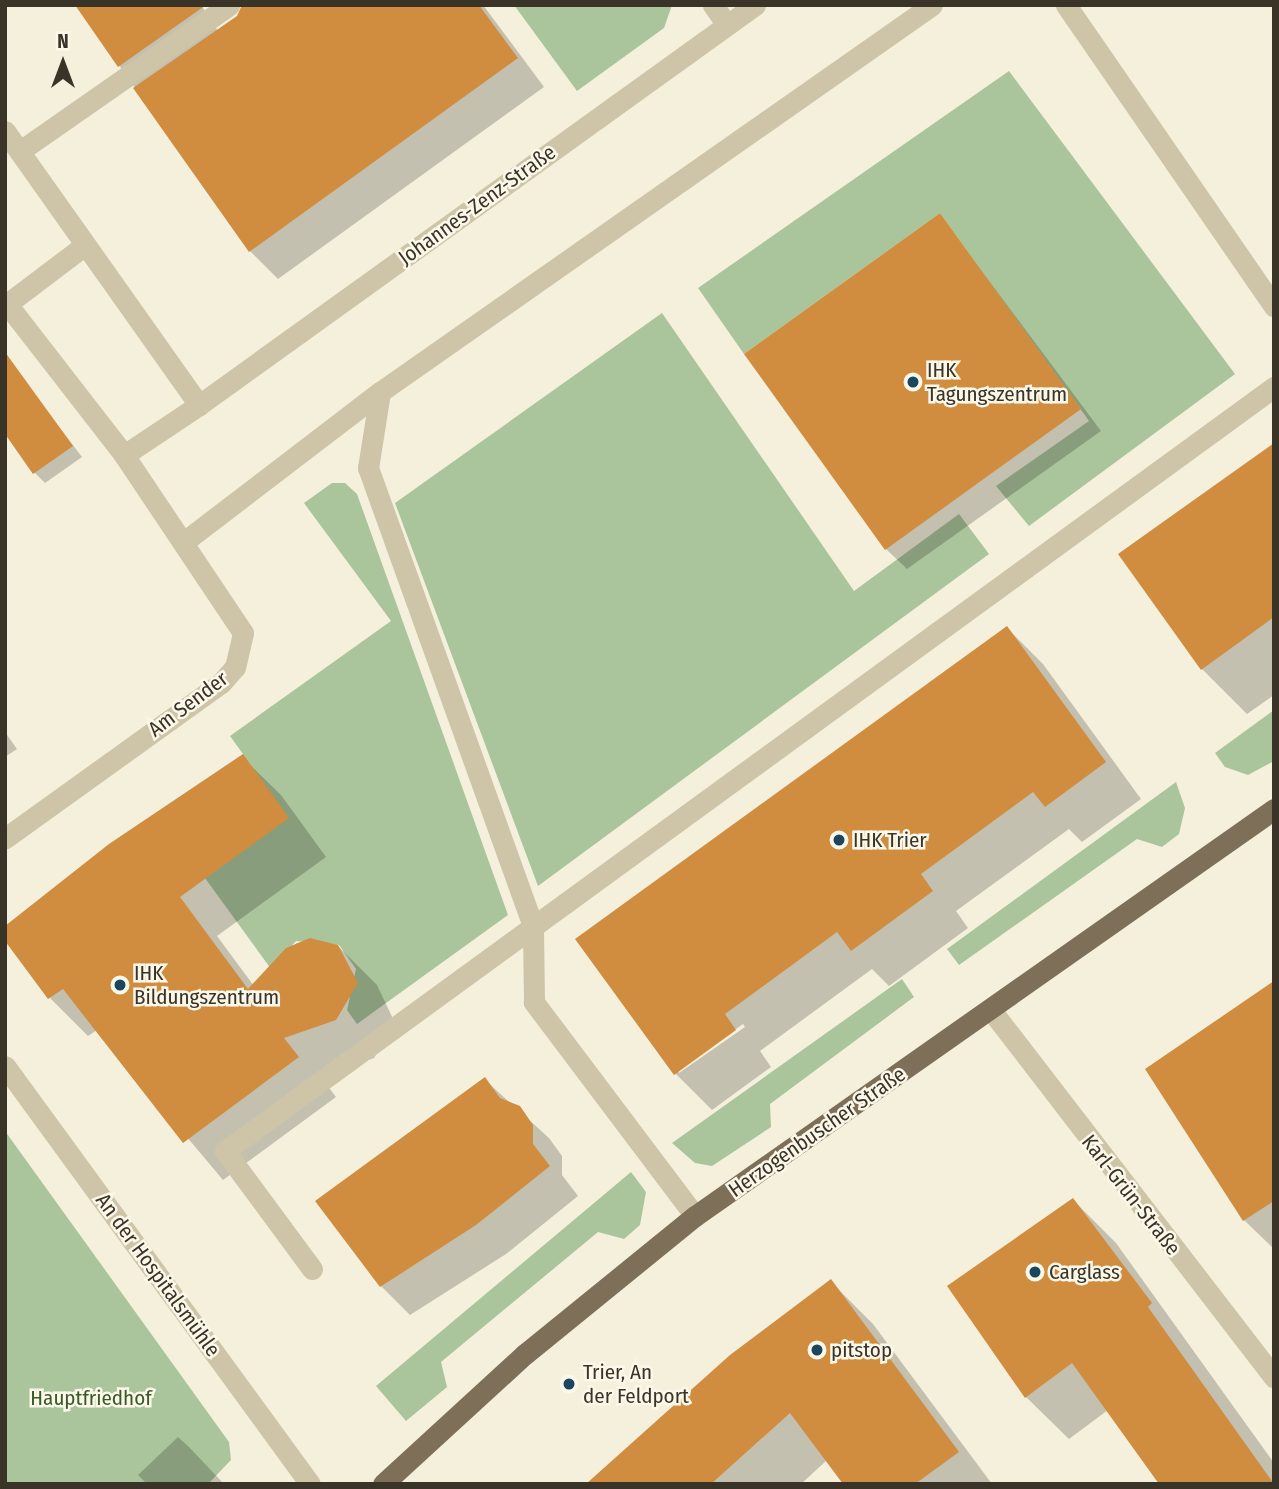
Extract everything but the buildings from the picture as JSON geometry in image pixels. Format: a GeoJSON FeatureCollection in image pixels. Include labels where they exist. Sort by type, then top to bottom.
{"type":"FeatureCollection","features":[{"type":"Feature","properties":{"kind":"main road","name":"Herzogenbuscher Straße"},"geometry":{"type":"LineString","coordinates":[[383,1484],[525,1354],[695,1216],[1274,809]]}},
{"type":"Feature","properties":{"kind":"street"},"geometry":{"type":"LineString","coordinates":[[20,151],[229,5]]}},
{"type":"Feature","properties":{"kind":"street"},"geometry":{"type":"LineString","coordinates":[[713,5],[727,25]]}},
{"type":"Feature","properties":{"kind":"street","name":"Johannes-Zenz-Straße"},"geometry":{"type":"LineString","coordinates":[[199,405],[755,5]]}},
{"type":"Feature","properties":{"kind":"street"},"geometry":{"type":"LineString","coordinates":[[185,541],[380,392],[932,5]]}},
{"type":"Feature","properties":{"kind":"street"},"geometry":{"type":"LineString","coordinates":[[1066,5],[1274,306]]}},
{"type":"Feature","properties":{"kind":"street"},"geometry":{"type":"LineString","coordinates":[[5,131],[199,405],[124,456]]}},
{"type":"Feature","properties":{"kind":"street","name":"Am Sender"},"geometry":{"type":"LineString","coordinates":[[5,838],[235,667],[243,633],[185,541],[124,456],[6,304],[85,245]]}},
{"type":"Feature","properties":{"kind":"street"},"geometry":{"type":"LineString","coordinates":[[312,1269],[225,1151],[1274,387]]}},
{"type":"Feature","properties":{"kind":"street"},"geometry":{"type":"LineString","coordinates":[[380,392],[368,468],[533,926],[534,1003],[695,1216]]}},
{"type":"Feature","properties":{"kind":"street","name":"Karl-Grün-Straße"},"geometry":{"type":"LineString","coordinates":[[991,1010],[1274,1378]]}},
{"type":"Feature","properties":{"kind":"street","name":"An der Hospitalsmühle"},"geometry":{"type":"LineString","coordinates":[[5,1066],[310,1484]]}},
{"type":"Feature","properties":{"kind":"green space"},"geometry":{"type":"Polygon","coordinates":[[[514,5],[672,5],[664,28],[577,91],[514,5]]]}},
{"type":"Feature","properties":{"kind":"green space"},"geometry":{"type":"Polygon","coordinates":[[[1009,71],[1235,374],[1029,526],[996,486],[1089,421],[940,213],[744,354],[698,288],[1009,71]]]}},
{"type":"Feature","properties":{"kind":"green space"},"geometry":{"type":"Polygon","coordinates":[[[662,313],[854,591],[959,514],[989,554],[538,886],[395,503],[662,313]]]}},
{"type":"Feature","properties":{"kind":"green space"},"geometry":{"type":"Polygon","coordinates":[[[332,483],[345,483],[357,494],[508,915],[357,1024],[347,1010],[356,969],[339,945],[296,941],[271,969],[205,878],[243,754],[230,736],[391,621],[304,503],[332,483]]]}},
{"type":"Feature","properties":{"kind":"green space"},"geometry":{"type":"Polygon","coordinates":[[[1274,710],[1274,761],[1248,775],[1225,767],[1215,753],[1274,710]]]}},
{"type":"Feature","properties":{"kind":"green space"},"geometry":{"type":"Polygon","coordinates":[[[1176,782],[1185,808],[1179,834],[1162,847],[1137,839],[959,965],[947,949],[1176,782]]]}},
{"type":"Feature","properties":{"kind":"green space"},"geometry":{"type":"Polygon","coordinates":[[[902,979],[914,997],[770,1104],[771,1127],[712,1166],[695,1163],[672,1143],[902,979]]]}},
{"type":"Feature","properties":{"kind":"green space","name":"Hauptfriedhof"},"geometry":{"type":"Polygon","coordinates":[[[5,1131],[229,1442],[231,1460],[208,1484],[5,1484],[5,1131]]]}},
{"type":"Feature","properties":{"kind":"green space"},"geometry":{"type":"Polygon","coordinates":[[[631,1172],[646,1192],[640,1225],[624,1239],[598,1232],[441,1362],[447,1387],[406,1421],[376,1386],[631,1172]]]}},
{"type":"Feature","properties":{"kind":"place","name":"IHK Tagungszentrum"},"geometry":{"type":"Point","coordinates":[913,382]}},
{"type":"Feature","properties":{"kind":"place","name":"IHK Trier"},"geometry":{"type":"Point","coordinates":[839,840]}},
{"type":"Feature","properties":{"kind":"place","name":"IHK Bildungszentrum"},"geometry":{"type":"Point","coordinates":[120,985]}},
{"type":"Feature","properties":{"kind":"place","name":"Carglass"},"geometry":{"type":"Point","coordinates":[1035,1272]}},
{"type":"Feature","properties":{"kind":"place","name":"pitstop"},"geometry":{"type":"Point","coordinates":[817,1350]}},
{"type":"Feature","properties":{"kind":"place","name":"Trier, An der Feldport"},"geometry":{"type":"Point","coordinates":[569,1384]}}]}
